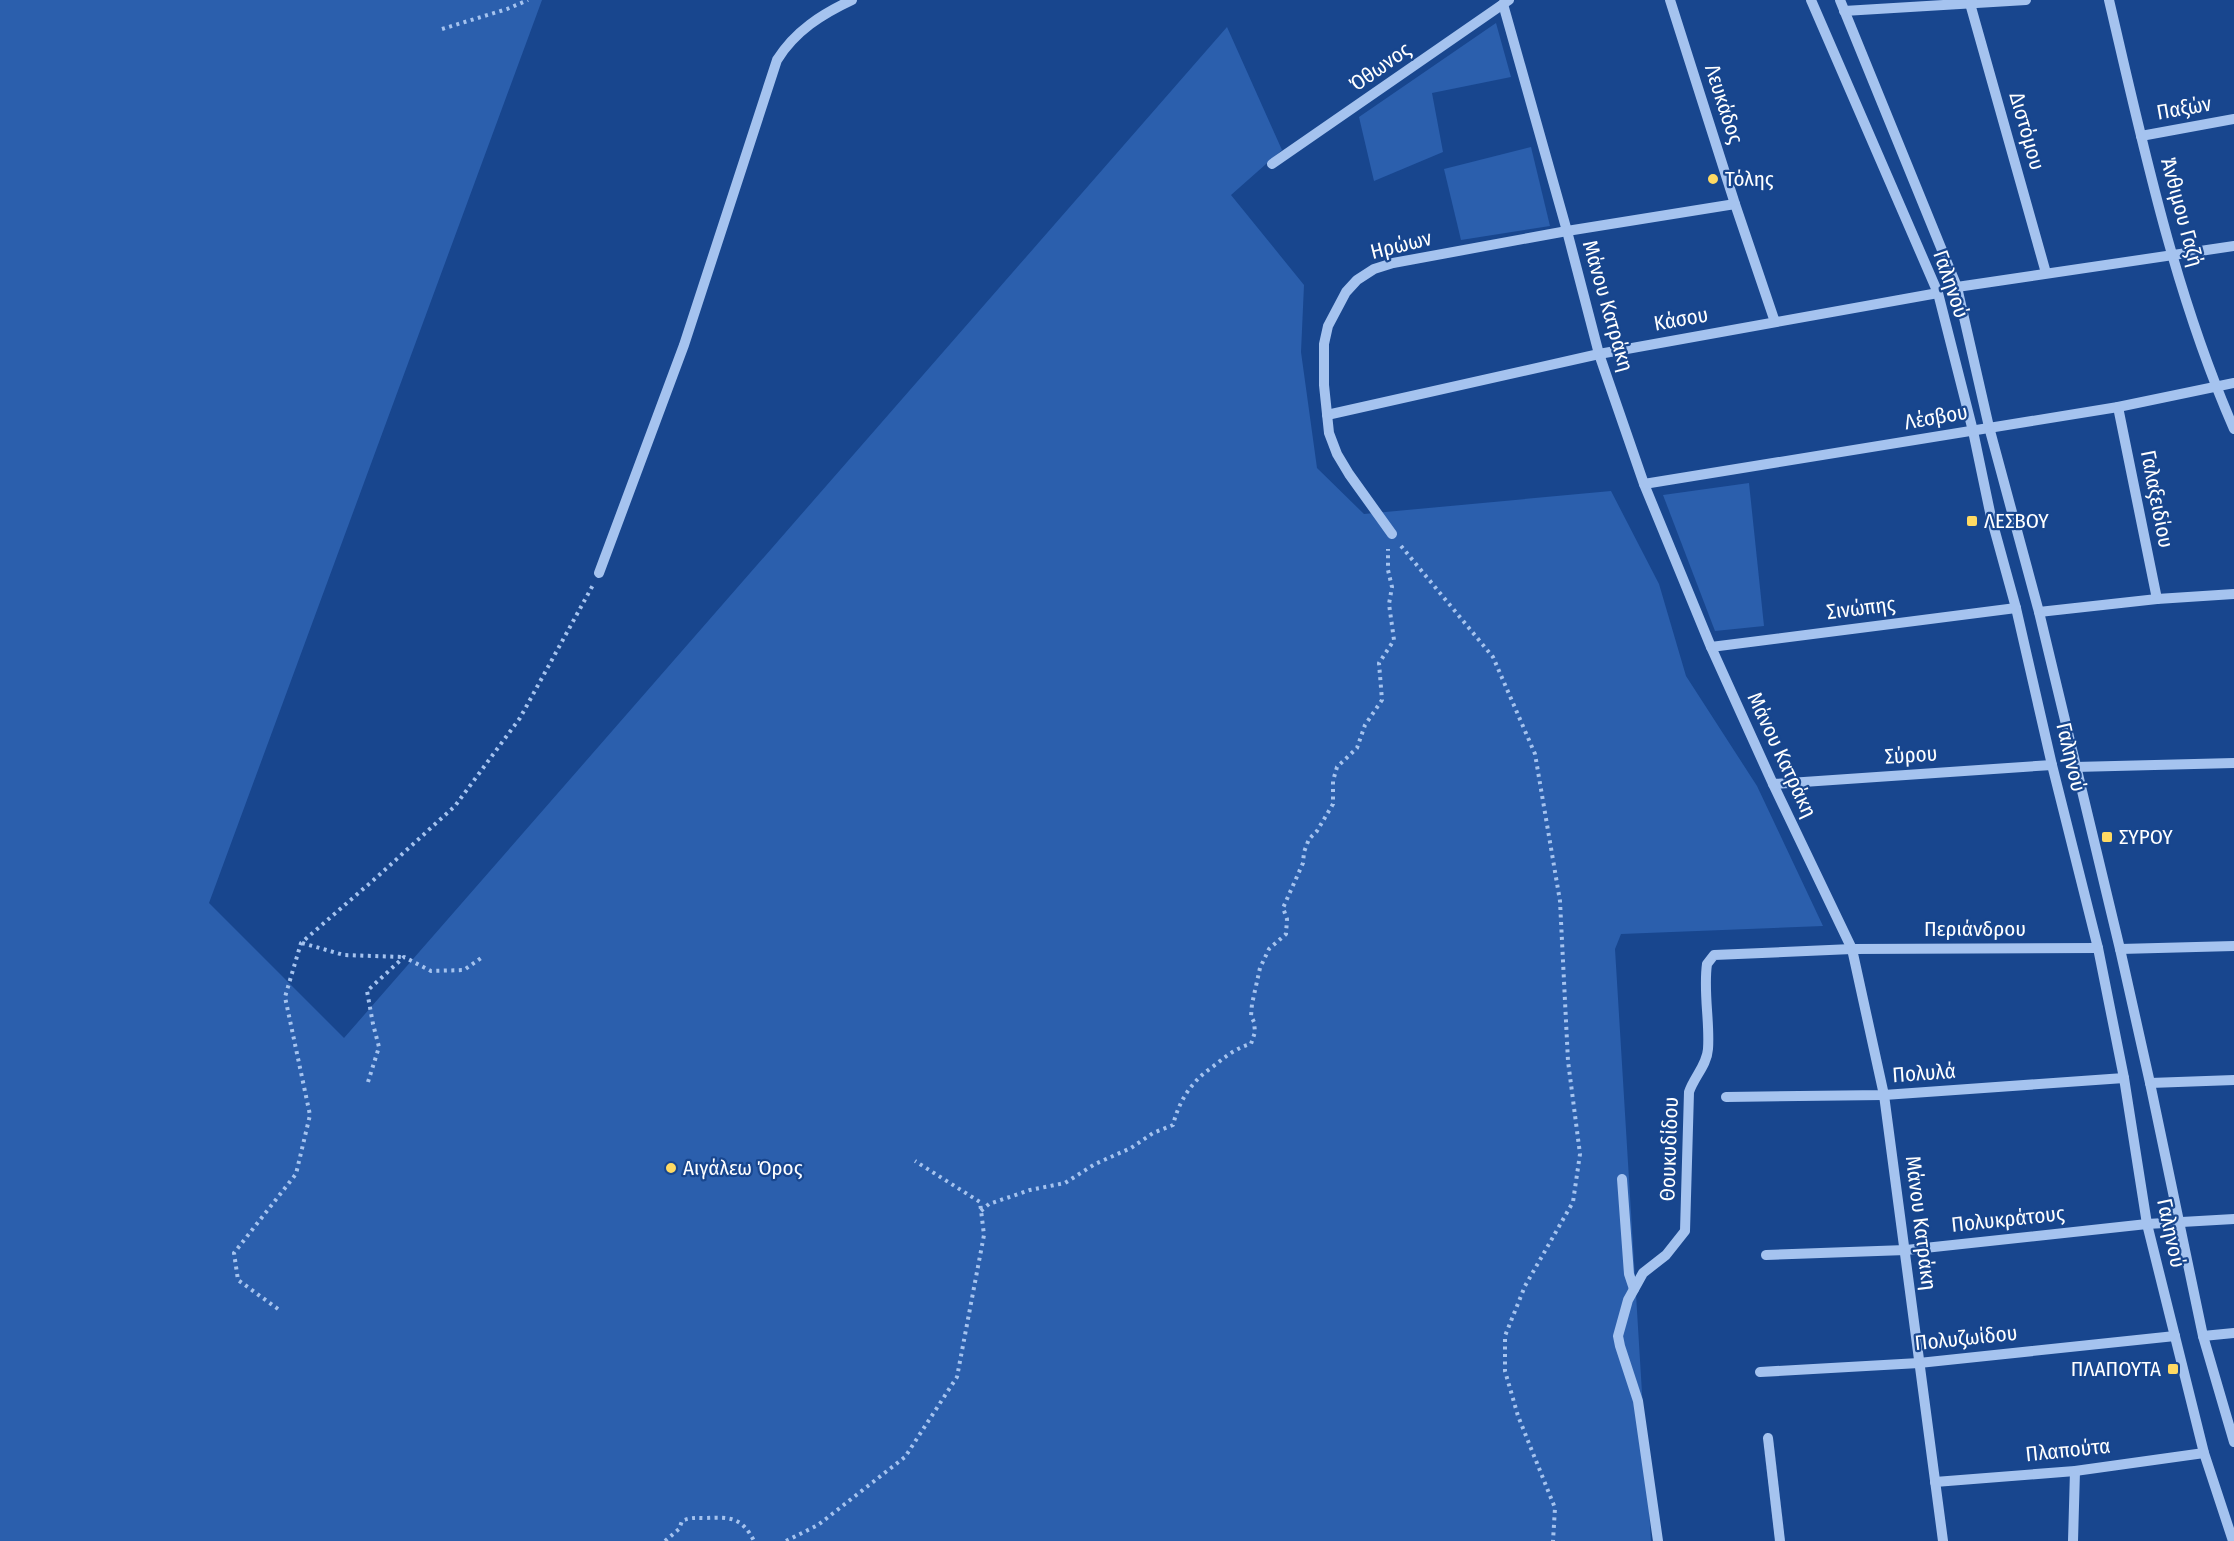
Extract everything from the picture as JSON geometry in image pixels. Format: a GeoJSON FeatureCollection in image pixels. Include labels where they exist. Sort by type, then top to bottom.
{"type":"FeatureCollection","features":[{"type":"Feature","properties":{"kind":"street"},"geometry":{"type":"LineString","coordinates":[[599,573],[684,345],[777,60],[789,42],[803,28],[852,0]]}},
{"type":"Feature","properties":{"kind":"street","name":"Λευκάδος"},"geometry":{"type":"LineString","coordinates":[[1670,0],[1775,322]]}},
{"type":"Feature","properties":{"kind":"street","name":"Γαληνού"},"geometry":{"type":"LineString","coordinates":[[1811,0],[1938,293],[2098,948],[2124,1078],[2147,1224],[2204,1453],[2233,1541]]}},
{"type":"Feature","properties":{"kind":"street"},"geometry":{"type":"LineString","coordinates":[[1842,5],[2026,0]]}},
{"type":"Feature","properties":{"kind":"street","name":"Άνθιμου Γαζή"},"geometry":{"type":"LineString","coordinates":[[2109,0],[2172,255],[2215,386],[2234,429]]}},
{"type":"Feature","properties":{"kind":"street","name":"Όθωνος"},"geometry":{"type":"LineString","coordinates":[[1272,164],[1506,2]]}},
{"type":"Feature","properties":{"kind":"street","name":"Μάνου Κατράκη"},"geometry":{"type":"LineString","coordinates":[[1506,2],[1599,354],[1644,484],[1712,648],[1773,784],[1852,949],[1884,1095],[1943,1541]]}},
{"type":"Feature","properties":{"kind":"street","name":"Διστόμου"},"geometry":{"type":"LineString","coordinates":[[1970,2],[2046,273]]}},
{"type":"Feature","properties":{"kind":"street","name":"Γαληνού"},"geometry":{"type":"LineString","coordinates":[[1842,5],[1957,287],[1989,427],[2039,612],[2120,949],[2203,1336],[2234,1442]]}},
{"type":"Feature","properties":{"kind":"street","name":"Παξών"},"geometry":{"type":"LineString","coordinates":[[2141,136],[2234,119]]}},
{"type":"Feature","properties":{"kind":"street","name":"Ηρώων"},"geometry":{"type":"LineString","coordinates":[[1393,536],[1349,474],[1337,454],[1329,433],[1324,385],[1324,344],[1328,326],[1346,292],[1357,280],[1374,269],[1393,263],[1567,231],[1735,204]]}},
{"type":"Feature","properties":{"kind":"street"},"geometry":{"type":"LineString","coordinates":[[1957,287],[2234,246]]}},
{"type":"Feature","properties":{"kind":"street","name":"Κάσου"},"geometry":{"type":"LineString","coordinates":[[1327,415],[1599,354],[1938,293]]}},
{"type":"Feature","properties":{"kind":"street","name":"Λέσβου"},"geometry":{"type":"LineString","coordinates":[[1644,484],[2118,407],[2234,383]]}},
{"type":"Feature","properties":{"kind":"street","name":"Γαλαξειδίου"},"geometry":{"type":"LineString","coordinates":[[2118,407],[2157,599]]}},
{"type":"Feature","properties":{"kind":"street"},"geometry":{"type":"LineString","coordinates":[[2039,612],[2157,599],[2234,594]]}},
{"type":"Feature","properties":{"kind":"street","name":"Σινώπης"},"geometry":{"type":"LineString","coordinates":[[1712,648],[2016,608]]}},
{"type":"Feature","properties":{"kind":"street"},"geometry":{"type":"LineString","coordinates":[[2075,766],[2234,762]]}},
{"type":"Feature","properties":{"kind":"street","name":"Σύρου"},"geometry":{"type":"LineString","coordinates":[[1773,784],[2052,765]]}},
{"type":"Feature","properties":{"kind":"street"},"geometry":{"type":"LineString","coordinates":[[2120,949],[2234,946]]}},
{"type":"Feature","properties":{"kind":"street","name":"Περιάνδρου"},"geometry":{"type":"LineString","coordinates":[[1852,949],[2098,948]]}},
{"type":"Feature","properties":{"kind":"street","name":"Θουκυδίδου"},"geometry":{"type":"LineString","coordinates":[[1658,1541],[1638,1401],[1618,1336],[1628,1300],[1643,1273],[1666,1255],[1685,1231],[1689,1092],[1708,1052],[1707,964],[1714,955],[1852,949]]}},
{"type":"Feature","properties":{"kind":"street","name":"Πολυλά"},"geometry":{"type":"LineString","coordinates":[[1726,1097],[1884,1095],[2124,1078]]}},
{"type":"Feature","properties":{"kind":"street"},"geometry":{"type":"LineString","coordinates":[[2150,1083],[2234,1080]]}},
{"type":"Feature","properties":{"kind":"street"},"geometry":{"type":"LineString","coordinates":[[1622,1179],[1629,1274],[1634,1289]]}},
{"type":"Feature","properties":{"kind":"street"},"geometry":{"type":"LineString","coordinates":[[2179,1223],[2234,1219]]}},
{"type":"Feature","properties":{"kind":"street","name":"Πολυκράτους"},"geometry":{"type":"LineString","coordinates":[[1766,1255],[1906,1250],[2147,1224],[2179,1223]]}},
{"type":"Feature","properties":{"kind":"street"},"geometry":{"type":"LineString","coordinates":[[2203,1336],[2234,1333]]}},
{"type":"Feature","properties":{"kind":"street","name":"Πολυζωίδου"},"geometry":{"type":"LineString","coordinates":[[1760,1372],[1919,1363],[2175,1336]]}},
{"type":"Feature","properties":{"kind":"street"},"geometry":{"type":"LineString","coordinates":[[1768,1438],[1780,1541]]}},
{"type":"Feature","properties":{"kind":"street","name":"Πλαπούτα"},"geometry":{"type":"LineString","coordinates":[[1935,1482],[2075,1471],[2204,1453]]}},
{"type":"Feature","properties":{"kind":"street"},"geometry":{"type":"LineString","coordinates":[[2073,1541],[2075,1471]]}},
{"type":"Feature","properties":{"kind":"path"},"geometry":{"type":"LineString","coordinates":[[442,29],[528,0]]}},
{"type":"Feature","properties":{"kind":"path"},"geometry":{"type":"LineString","coordinates":[[981,1211],[989,1204],[1030,1190],[1065,1183],[1095,1164],[1173,1125],[1188,1089],[1202,1073],[1221,1058],[1242,1046],[1251,1044],[1255,1032],[1251,1016],[1252,1004],[1260,968],[1269,949],[1286,934],[1287,920],[1283,908],[1303,863],[1304,852],[1309,839],[1317,831],[1333,804],[1333,781],[1338,767],[1357,748],[1365,725],[1382,700],[1378,663],[1394,640],[1389,604],[1392,587],[1388,570],[1388,548],[1393,536]]}},
{"type":"Feature","properties":{"kind":"path"},"geometry":{"type":"LineString","coordinates":[[1393,536],[1406,555],[1493,657],[1535,754],[1560,901],[1568,1061],[1580,1154],[1573,1202],[1525,1286],[1504,1336],[1505,1371],[1518,1416],[1555,1508],[1553,1541]]}},
{"type":"Feature","properties":{"kind":"path"},"geometry":{"type":"LineString","coordinates":[[278,1309],[238,1280],[234,1253],[296,1174],[310,1115],[285,997],[301,943],[455,806],[520,718],[599,573]]}},
{"type":"Feature","properties":{"kind":"path"},"geometry":{"type":"LineString","coordinates":[[301,943],[344,955],[404,957],[431,971],[465,970],[481,958]]}},
{"type":"Feature","properties":{"kind":"path"},"geometry":{"type":"LineString","coordinates":[[368,1082],[380,1047],[367,992],[404,957]]}},
{"type":"Feature","properties":{"kind":"path"},"geometry":{"type":"LineString","coordinates":[[786,1541],[818,1525],[904,1457],[957,1377],[984,1235],[980,1202],[915,1161]]}},
{"type":"Feature","properties":{"kind":"path"},"geometry":{"type":"LineString","coordinates":[[665,1541],[679,1529],[682,1521],[689,1518],[725,1516],[746,1527],[754,1541]]}},
{"type":"Feature","properties":{"kind":"shaded area"},"geometry":{"type":"Polygon","coordinates":[[[0,0],[542,0],[209,903],[344,1038],[1227,27],[1282,150],[1231,195],[1304,285],[1301,352],[1317,468],[1364,514],[1611,491],[1659,584],[1686,676],[1757,786],[1823,926],[1621,934],[1615,949],[1651,1541],[0,1541],[0,0]]]}},
{"type":"Feature","properties":{"kind":"shaded area"},"geometry":{"type":"Polygon","coordinates":[[[1496,23],[1511,77],[1432,93],[1443,152],[1374,181],[1359,117],[1496,23]]]}},
{"type":"Feature","properties":{"kind":"shaded area"},"geometry":{"type":"Polygon","coordinates":[[[1531,147],[1550,226],[1461,240],[1444,169],[1531,147]]]}},
{"type":"Feature","properties":{"kind":"shaded area"},"geometry":{"type":"Polygon","coordinates":[[[1749,483],[1764,626],[1715,631],[1663,495],[1749,483]]]}},
{"type":"Feature","properties":{"kind":"place","name":"Τόλης"},"geometry":{"type":"Point","coordinates":[1713,179]}},
{"type":"Feature","properties":{"kind":"place","name":"ΛΕΣΒΟΥ"},"geometry":{"type":"Point","coordinates":[1972,521]}},
{"type":"Feature","properties":{"kind":"place","name":"ΣΥΡΟΥ"},"geometry":{"type":"Point","coordinates":[2107,837]}},
{"type":"Feature","properties":{"kind":"place","name":"Αιγάλεω Όρος"},"geometry":{"type":"Point","coordinates":[671,1168]}},
{"type":"Feature","properties":{"kind":"place","name":"ΠΛΑΠΟΥΤΑ"},"geometry":{"type":"Point","coordinates":[2173,1369]}}]}
